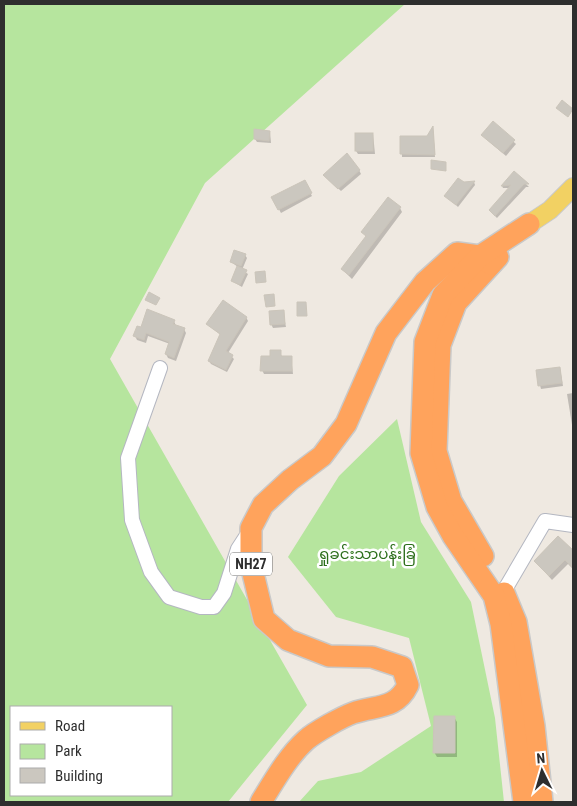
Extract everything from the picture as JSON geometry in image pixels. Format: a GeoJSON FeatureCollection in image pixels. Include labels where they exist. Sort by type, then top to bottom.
{"type":"FeatureCollection","features":[{"type":"Feature","properties":{"kind":"highway"},"geometry":{"type":"LineString","coordinates":[[529,224],[443,295],[424,342],[421,453],[437,507],[453,536],[494,596],[509,623],[534,726],[542,802]]}},
{"type":"Feature","properties":{"kind":"highway","name":"NH27"},"geometry":{"type":"LineString","coordinates":[[262,802],[279,774],[307,739],[352,713],[388,705],[402,697],[408,685],[402,667],[372,657],[329,656],[288,640],[264,619],[251,565],[251,528],[263,505],[290,480],[322,456],[346,424],[386,333],[424,282],[457,253],[464,252],[485,260]]}},
{"type":"Feature","properties":{"kind":"highway"},"geometry":{"type":"LineString","coordinates":[[485,260],[456,303],[440,345],[436,450],[451,501],[504,591],[509,623],[524,802]]}},
{"type":"Feature","properties":{"kind":"main road"},"geometry":{"type":"LineString","coordinates":[[529,224],[550,210],[573,187]]}},
{"type":"Feature","properties":{"kind":"street"},"geometry":{"type":"LineString","coordinates":[[160,368],[128,458],[132,520],[152,572],[169,597],[201,607],[214,607],[224,593],[238,549],[251,528]]}},
{"type":"Feature","properties":{"kind":"street"},"geometry":{"type":"LineString","coordinates":[[504,591],[545,521],[573,526]]}},
{"type":"Feature","properties":{"kind":"green space"},"geometry":{"type":"Polygon","coordinates":[[[4,4],[405,4],[205,183],[110,359],[307,705],[228,802],[4,802],[4,4]]]}},
{"type":"Feature","properties":{"kind":"green space","name":"ရှုခင်းသာပန်းခြံ"},"geometry":{"type":"Polygon","coordinates":[[[397,419],[421,522],[471,602],[495,718],[504,802],[299,802],[318,781],[361,772],[431,726],[409,638],[336,617],[288,557],[339,476],[397,419]]]}},
{"type":"Feature","properties":{"kind":"building"},"geometry":{"type":"Polygon","coordinates":[[[562,100],[573,109],[568,117],[556,108],[562,100]]]}},
{"type":"Feature","properties":{"kind":"building"},"geometry":{"type":"Polygon","coordinates":[[[493,121],[515,140],[503,153],[481,135],[493,121]]]}},
{"type":"Feature","properties":{"kind":"building"},"geometry":{"type":"Polygon","coordinates":[[[433,126],[435,155],[400,154],[400,136],[427,136],[433,126]]]}},
{"type":"Feature","properties":{"kind":"building"},"geometry":{"type":"Polygon","coordinates":[[[254,129],[270,131],[269,141],[254,139],[254,129]]]}},
{"type":"Feature","properties":{"kind":"building"},"geometry":{"type":"Polygon","coordinates":[[[355,133],[373,133],[373,151],[355,151],[355,133]]]}},
{"type":"Feature","properties":{"kind":"building"},"geometry":{"type":"Polygon","coordinates":[[[347,153],[360,170],[338,189],[323,175],[347,153]]]}},
{"type":"Feature","properties":{"kind":"building"},"geometry":{"type":"Polygon","coordinates":[[[431,160],[446,162],[446,171],[431,169],[431,160]]]}},
{"type":"Feature","properties":{"kind":"building"},"geometry":{"type":"Polygon","coordinates":[[[514,171],[529,184],[524,184],[495,216],[489,210],[511,185],[501,186],[514,171]]]}},
{"type":"Feature","properties":{"kind":"building"},"geometry":{"type":"Polygon","coordinates":[[[458,178],[464,182],[475,181],[456,205],[444,196],[458,178]]]}},
{"type":"Feature","properties":{"kind":"building"},"geometry":{"type":"Polygon","coordinates":[[[305,180],[312,193],[278,210],[271,197],[305,180]]]}},
{"type":"Feature","properties":{"kind":"building"},"geometry":{"type":"Polygon","coordinates":[[[388,197],[401,207],[349,275],[341,269],[366,236],[361,232],[388,197]]]}},
{"type":"Feature","properties":{"kind":"building"},"geometry":{"type":"Polygon","coordinates":[[[234,250],[246,254],[241,266],[230,262],[234,250]]]}},
{"type":"Feature","properties":{"kind":"building"},"geometry":{"type":"Polygon","coordinates":[[[237,266],[247,270],[240,285],[231,281],[237,266]]]}},
{"type":"Feature","properties":{"kind":"building"},"geometry":{"type":"Polygon","coordinates":[[[265,271],[266,282],[256,283],[255,272],[265,271]]]}},
{"type":"Feature","properties":{"kind":"building"},"geometry":{"type":"Polygon","coordinates":[[[149,292],[160,298],[156,305],[145,300],[149,292]]]}},
{"type":"Feature","properties":{"kind":"building"},"geometry":{"type":"Polygon","coordinates":[[[274,294],[275,306],[266,307],[264,295],[274,294]]]}},
{"type":"Feature","properties":{"kind":"building"},"geometry":{"type":"Polygon","coordinates":[[[223,300],[247,317],[226,351],[233,355],[226,370],[208,361],[220,334],[206,324],[223,300]]]}},
{"type":"Feature","properties":{"kind":"building"},"geometry":{"type":"Polygon","coordinates":[[[297,302],[306,302],[307,316],[297,316],[297,302]]]}},
{"type":"Feature","properties":{"kind":"building"},"geometry":{"type":"Polygon","coordinates":[[[147,309],[175,320],[173,324],[185,328],[174,358],[165,354],[169,342],[146,333],[144,340],[133,336],[137,326],[141,327],[147,309]]]}},
{"type":"Feature","properties":{"kind":"building"},"geometry":{"type":"Polygon","coordinates":[[[284,310],[285,324],[270,325],[269,311],[284,310]]]}},
{"type":"Feature","properties":{"kind":"building"},"geometry":{"type":"Polygon","coordinates":[[[270,350],[281,350],[281,356],[292,356],[292,371],[260,371],[261,356],[270,356],[270,350]]]}},
{"type":"Feature","properties":{"kind":"building"},"geometry":{"type":"Polygon","coordinates":[[[560,367],[562,383],[538,386],[536,370],[560,367]]]}},
{"type":"Feature","properties":{"kind":"building"},"geometry":{"type":"Polygon","coordinates":[[[558,536],[573,550],[573,568],[565,560],[549,576],[534,561],[558,536]]]}},
{"type":"Feature","properties":{"kind":"building"},"geometry":{"type":"Polygon","coordinates":[[[434,716],[455,716],[455,753],[433,753],[434,716]]]}}]}
